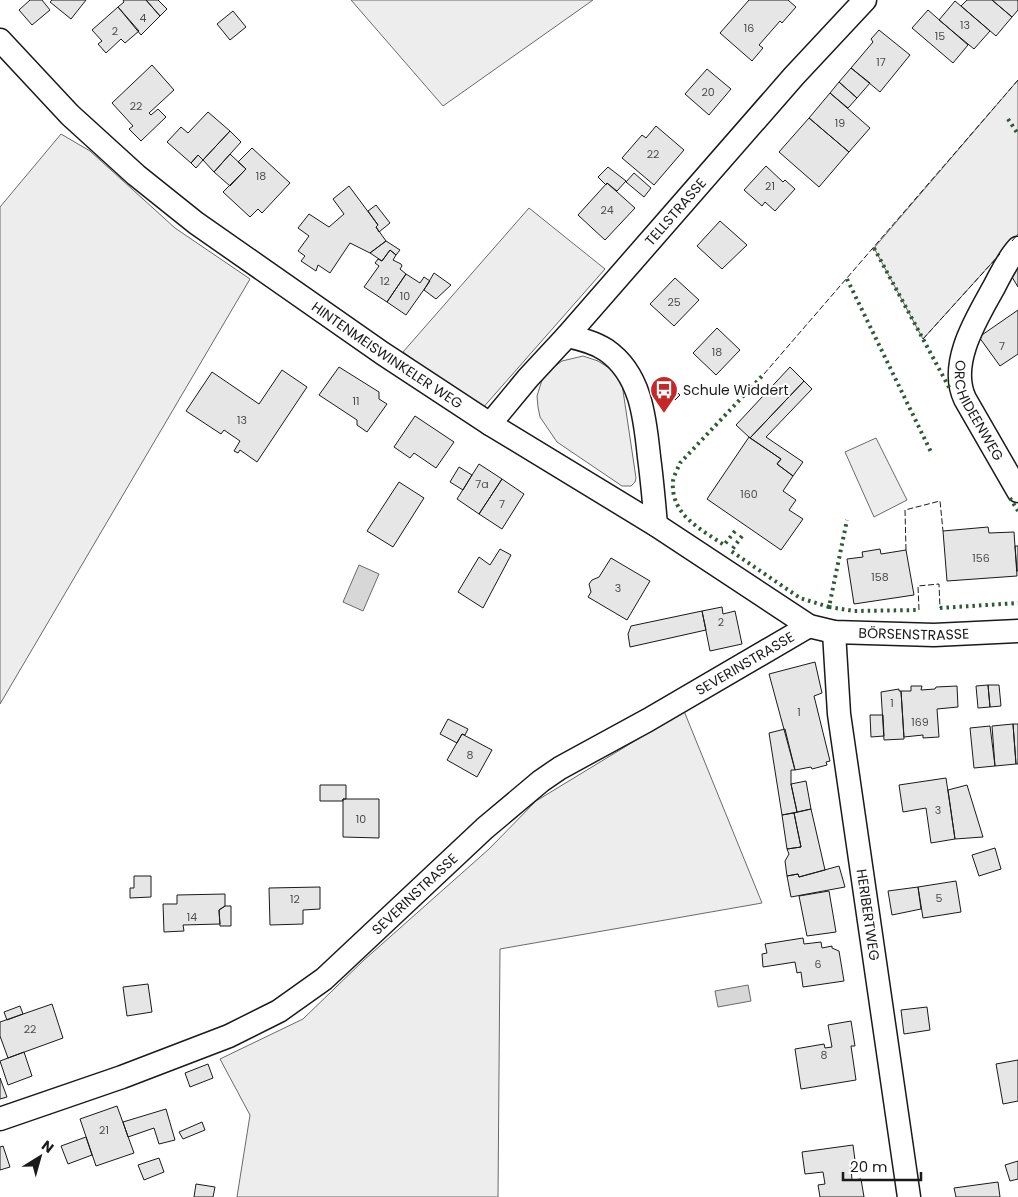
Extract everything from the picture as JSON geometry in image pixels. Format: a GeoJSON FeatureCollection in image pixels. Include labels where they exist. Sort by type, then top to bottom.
{"type":"FeatureCollection","features":[{"type":"Feature","properties":{"kind":"street","name":"TELLSTRASSE"},"geometry":{"type":"LineString","coordinates":[[490,424],[528,378],[567,336],[794,76],[865,0]]}},
{"type":"Feature","properties":{"kind":"street","name":"HINTENMEISWINKELER WEG"},"geometry":{"type":"LineString","coordinates":[[0,40],[70,115],[166,200],[201,227],[366,342],[490,424],[656,525],[809,626]]}},
{"type":"Feature","properties":{"kind":"street","name":"ORCHIDEENWEG"},"geometry":{"type":"LineString","coordinates":[[1018,248],[1008,260],[969,333],[960,376],[964,399],[1018,492]]}},
{"type":"Feature","properties":{"kind":"street"},"geometry":{"type":"LineString","coordinates":[[567,336],[588,341],[607,350],[624,368],[634,383],[646,424],[656,525]]}},
{"type":"Feature","properties":{"kind":"street","name":"BÖRSENSTRASSE"},"geometry":{"type":"LineString","coordinates":[[809,626],[834,632],[934,635],[1018,631]]}},
{"type":"Feature","properties":{"kind":"street","name":"SEVERINSTRASSE"},"geometry":{"type":"LineString","coordinates":[[0,1120],[122,1077],[229,1036],[279,1011],[324,979],[486,828],[540,781],[809,626]]}},
{"type":"Feature","properties":{"kind":"street","name":"HERIBERTWEG"},"geometry":{"type":"LineString","coordinates":[[834,632],[839,714],[909,1197]]}},
{"type":"Feature","properties":{"kind":"shaded area"},"geometry":{"type":"Polygon","coordinates":[[[351,0],[593,0],[443,106],[351,0]]]}},
{"type":"Feature","properties":{"kind":"shaded area"},"geometry":{"type":"Polygon","coordinates":[[[1018,80],[1018,234],[923,339],[874,248],[1018,80]]]}},
{"type":"Feature","properties":{"kind":"shaded area"},"geometry":{"type":"Polygon","coordinates":[[[61,134],[90,151],[175,228],[250,279],[0,704],[0,207],[61,134]]]}},
{"type":"Feature","properties":{"kind":"shaded area"},"geometry":{"type":"Polygon","coordinates":[[[529,208],[605,269],[481,410],[403,352],[529,208]]]}},
{"type":"Feature","properties":{"kind":"shaded area"},"geometry":{"type":"Polygon","coordinates":[[[583,356],[598,361],[609,368],[618,376],[622,384],[636,478],[631,486],[622,486],[557,442],[540,417],[537,396],[542,380],[547,372],[562,361],[583,356]]]}},
{"type":"Feature","properties":{"kind":"shaded area"},"geometry":{"type":"Polygon","coordinates":[[[876,438],[907,500],[874,517],[845,452],[876,438]]]}},
{"type":"Feature","properties":{"kind":"shaded area"},"geometry":{"type":"Polygon","coordinates":[[[359,565],[379,574],[363,611],[343,602],[359,565]]]}},
{"type":"Feature","properties":{"kind":"shaded area"},"geometry":{"type":"Polygon","coordinates":[[[684,711],[762,903],[500,949],[498,1197],[237,1197],[250,1115],[220,1059],[303,1019],[364,960],[489,849],[536,801],[684,711]]]}},
{"type":"Feature","properties":{"kind":"shaded area"},"geometry":{"type":"Polygon","coordinates":[[[748,985],[751,1001],[718,1007],[715,991],[748,985]]]}},
{"type":"Feature","properties":{"kind":"building"},"geometry":{"type":"Polygon","coordinates":[[[30,0],[42,0],[50,10],[32,25],[19,10],[30,0]]]}},
{"type":"Feature","properties":{"kind":"building"},"geometry":{"type":"Polygon","coordinates":[[[52,0],[86,0],[71,19],[50,2],[52,0]]]}},
{"type":"Feature","properties":{"kind":"building"},"geometry":{"type":"Polygon","coordinates":[[[123,0],[146,0],[160,16],[141,35],[118,7],[124,2],[123,0]]]}},
{"type":"Feature","properties":{"kind":"building"},"geometry":{"type":"Polygon","coordinates":[[[146,0],[158,0],[167,9],[160,16],[146,0]]]}},
{"type":"Feature","properties":{"kind":"building"},"geometry":{"type":"Polygon","coordinates":[[[749,0],[788,0],[796,7],[782,23],[780,21],[759,45],[763,48],[752,61],[720,33],[749,0]]]}},
{"type":"Feature","properties":{"kind":"building"},"geometry":{"type":"Polygon","coordinates":[[[967,0],[992,0],[1012,17],[996,36],[961,6],[967,0]]]}},
{"type":"Feature","properties":{"kind":"building"},"geometry":{"type":"Polygon","coordinates":[[[992,0],[1018,0],[1018,10],[1012,17],[992,0]]]}},
{"type":"Feature","properties":{"kind":"building"},"geometry":{"type":"Polygon","coordinates":[[[955,1],[990,31],[974,49],[939,20],[955,1]]]}},
{"type":"Feature","properties":{"kind":"building"},"geometry":{"type":"Polygon","coordinates":[[[118,7],[139,31],[125,43],[121,39],[106,53],[98,44],[102,41],[92,30],[118,7]]]}},
{"type":"Feature","properties":{"kind":"building"},"geometry":{"type":"Polygon","coordinates":[[[928,10],[968,45],[953,63],[912,28],[928,10]]]}},
{"type":"Feature","properties":{"kind":"building"},"geometry":{"type":"Polygon","coordinates":[[[233,11],[246,27],[230,40],[217,24],[233,11]]]}},
{"type":"Feature","properties":{"kind":"building"},"geometry":{"type":"Polygon","coordinates":[[[879,30],[910,55],[880,92],[851,68],[873,42],[871,39],[879,30]]]}},
{"type":"Feature","properties":{"kind":"building"},"geometry":{"type":"Polygon","coordinates":[[[152,65],[174,90],[149,113],[151,115],[158,109],[166,117],[141,141],[129,129],[133,126],[112,103],[152,65]]]}},
{"type":"Feature","properties":{"kind":"building"},"geometry":{"type":"Polygon","coordinates":[[[851,68],[870,83],[857,98],[839,82],[851,68]]]}},
{"type":"Feature","properties":{"kind":"building"},"geometry":{"type":"Polygon","coordinates":[[[707,69],[731,89],[709,115],[685,94],[707,69]]]}},
{"type":"Feature","properties":{"kind":"building"},"geometry":{"type":"Polygon","coordinates":[[[839,82],[857,98],[848,108],[830,93],[839,82]]]}},
{"type":"Feature","properties":{"kind":"building"},"geometry":{"type":"Polygon","coordinates":[[[830,93],[870,128],[849,152],[809,118],[830,93]]]}},
{"type":"Feature","properties":{"kind":"building"},"geometry":{"type":"Polygon","coordinates":[[[208,112],[230,131],[203,160],[198,155],[191,163],[167,142],[181,127],[188,133],[208,112]]]}},
{"type":"Feature","properties":{"kind":"building"},"geometry":{"type":"Polygon","coordinates":[[[809,118],[849,152],[819,187],[779,152],[809,118]]]}},
{"type":"Feature","properties":{"kind":"building"},"geometry":{"type":"Polygon","coordinates":[[[656,126],[684,150],[654,185],[622,158],[642,135],[646,138],[656,126]]]}},
{"type":"Feature","properties":{"kind":"building"},"geometry":{"type":"Polygon","coordinates":[[[230,131],[241,142],[214,172],[203,160],[230,131]]]}},
{"type":"Feature","properties":{"kind":"building"},"geometry":{"type":"Polygon","coordinates":[[[252,148],[290,183],[262,213],[258,209],[250,217],[223,192],[246,169],[238,162],[252,148]]]}},
{"type":"Feature","properties":{"kind":"building"},"geometry":{"type":"Polygon","coordinates":[[[230,154],[246,169],[230,186],[214,172],[230,154]]]}},
{"type":"Feature","properties":{"kind":"building"},"geometry":{"type":"Polygon","coordinates":[[[198,155],[203,160],[196,168],[191,163],[198,155]]]}},
{"type":"Feature","properties":{"kind":"building"},"geometry":{"type":"Polygon","coordinates":[[[766,166],[783,182],[785,180],[795,189],[775,211],[765,202],[762,206],[744,190],[766,166]]]}},
{"type":"Feature","properties":{"kind":"building"},"geometry":{"type":"Polygon","coordinates":[[[608,167],[626,181],[617,191],[607,183],[606,185],[598,177],[608,167]]]}},
{"type":"Feature","properties":{"kind":"building"},"geometry":{"type":"Polygon","coordinates":[[[634,173],[651,188],[644,197],[626,182],[634,173]]]}},
{"type":"Feature","properties":{"kind":"building"},"geometry":{"type":"Polygon","coordinates":[[[607,183],[635,208],[605,240],[578,215],[607,183]]]}},
{"type":"Feature","properties":{"kind":"building"},"geometry":{"type":"Polygon","coordinates":[[[349,186],[378,225],[376,227],[386,241],[370,253],[350,243],[330,273],[318,265],[316,271],[301,261],[305,256],[298,251],[309,236],[298,228],[309,214],[329,227],[344,214],[333,199],[349,186]]]}},
{"type":"Feature","properties":{"kind":"building"},"geometry":{"type":"Polygon","coordinates":[[[376,205],[390,223],[379,232],[376,227],[378,225],[368,211],[376,205]]]}},
{"type":"Feature","properties":{"kind":"building"},"geometry":{"type":"Polygon","coordinates":[[[720,221],[747,245],[722,269],[697,246],[720,221]]]}},
{"type":"Feature","properties":{"kind":"building"},"geometry":{"type":"Polygon","coordinates":[[[386,241],[400,250],[396,255],[390,250],[382,261],[370,253],[386,241]]]}},
{"type":"Feature","properties":{"kind":"building"},"geometry":{"type":"Polygon","coordinates":[[[390,250],[396,255],[393,260],[401,264],[400,269],[406,274],[387,302],[364,287],[379,266],[375,263],[378,259],[382,261],[390,250]]]}},
{"type":"Feature","properties":{"kind":"building"},"geometry":{"type":"Polygon","coordinates":[[[1018,267],[1018,287],[1009,272],[1018,267]]]}},
{"type":"Feature","properties":{"kind":"building"},"geometry":{"type":"Polygon","coordinates":[[[434,273],[451,285],[436,299],[424,290],[434,273]]]}},
{"type":"Feature","properties":{"kind":"building"},"geometry":{"type":"Polygon","coordinates":[[[406,274],[420,283],[424,277],[430,281],[406,315],[387,302],[406,274]]]}},
{"type":"Feature","properties":{"kind":"building"},"geometry":{"type":"Polygon","coordinates":[[[675,278],[699,300],[674,326],[650,304],[675,278]]]}},
{"type":"Feature","properties":{"kind":"building"},"geometry":{"type":"Polygon","coordinates":[[[1018,310],[1018,354],[1000,366],[979,337],[1018,310]]]}},
{"type":"Feature","properties":{"kind":"building"},"geometry":{"type":"Polygon","coordinates":[[[717,328],[740,350],[716,375],[693,353],[717,328]]]}},
{"type":"Feature","properties":{"kind":"building"},"geometry":{"type":"Polygon","coordinates":[[[339,367],[379,392],[379,399],[387,404],[367,432],[357,425],[357,420],[319,395],[339,367]]]}},
{"type":"Feature","properties":{"kind":"building"},"geometry":{"type":"Polygon","coordinates":[[[790,367],[804,381],[750,438],[736,425],[790,367]]]}},
{"type":"Feature","properties":{"kind":"building"},"geometry":{"type":"Polygon","coordinates":[[[282,370],[307,387],[257,462],[240,450],[238,453],[234,451],[240,441],[224,430],[221,434],[186,411],[212,372],[259,404],[282,370]]]}},
{"type":"Feature","properties":{"kind":"building"},"geometry":{"type":"Polygon","coordinates":[[[804,381],[812,389],[766,437],[803,462],[793,476],[777,464],[781,459],[750,438],[804,381]]]}},
{"type":"Feature","properties":{"kind":"building"},"geometry":{"type":"Polygon","coordinates":[[[667,383],[680,395],[675,400],[663,388],[667,383]]]}},
{"type":"Feature","properties":{"kind":"building"},"geometry":{"type":"Polygon","coordinates":[[[415,416],[454,442],[436,468],[414,453],[410,458],[394,447],[415,416]]]}},
{"type":"Feature","properties":{"kind":"building"},"geometry":{"type":"Polygon","coordinates":[[[749,437],[781,459],[777,464],[793,476],[783,491],[796,500],[789,510],[803,519],[781,550],[707,499],[749,437]]]}},
{"type":"Feature","properties":{"kind":"building"},"geometry":{"type":"Polygon","coordinates":[[[479,464],[502,479],[479,514],[457,499],[479,464]]]}},
{"type":"Feature","properties":{"kind":"building"},"geometry":{"type":"Polygon","coordinates":[[[459,467],[472,475],[463,490],[450,482],[459,467]]]}},
{"type":"Feature","properties":{"kind":"building"},"geometry":{"type":"Polygon","coordinates":[[[502,479],[524,494],[502,529],[479,514],[502,479]]]}},
{"type":"Feature","properties":{"kind":"building"},"geometry":{"type":"Polygon","coordinates":[[[399,482],[424,498],[393,547],[367,531],[399,482]]]}},
{"type":"Feature","properties":{"kind":"building"},"geometry":{"type":"Polygon","coordinates":[[[988,527],[989,533],[1014,532],[1017,576],[947,581],[943,531],[988,527]]]}},
{"type":"Feature","properties":{"kind":"building"},"geometry":{"type":"Polygon","coordinates":[[[1015,546],[1018,546],[1018,571],[1017,571],[1015,546]]]}},
{"type":"Feature","properties":{"kind":"building"},"geometry":{"type":"Polygon","coordinates":[[[500,549],[511,555],[483,608],[458,592],[479,557],[490,565],[500,549]]]}},
{"type":"Feature","properties":{"kind":"building"},"geometry":{"type":"Polygon","coordinates":[[[880,549],[881,554],[906,550],[914,595],[854,604],[847,559],[863,557],[862,552],[880,549]]]}},
{"type":"Feature","properties":{"kind":"building"},"geometry":{"type":"Polygon","coordinates":[[[611,558],[650,581],[627,620],[588,597],[591,592],[589,584],[592,580],[599,577],[611,558]]]}},
{"type":"Feature","properties":{"kind":"building"},"geometry":{"type":"Polygon","coordinates":[[[722,607],[723,614],[735,611],[742,644],[710,651],[702,611],[722,607]]]}},
{"type":"Feature","properties":{"kind":"building"},"geometry":{"type":"Polygon","coordinates":[[[702,611],[706,630],[630,647],[628,634],[631,626],[702,611]]]}},
{"type":"Feature","properties":{"kind":"building"},"geometry":{"type":"Polygon","coordinates":[[[815,662],[822,693],[814,696],[830,761],[826,762],[827,765],[812,769],[811,767],[795,770],[769,674],[815,662]]]}},
{"type":"Feature","properties":{"kind":"building"},"geometry":{"type":"Polygon","coordinates":[[[988,685],[999,685],[1001,706],[990,707],[988,685]]]}},
{"type":"Feature","properties":{"kind":"building"},"geometry":{"type":"Polygon","coordinates":[[[988,685],[990,707],[978,708],[976,686],[988,685]]]}},
{"type":"Feature","properties":{"kind":"building"},"geometry":{"type":"Polygon","coordinates":[[[911,686],[922,686],[921,690],[957,686],[958,707],[937,709],[939,737],[923,738],[923,735],[904,737],[901,691],[911,691],[911,686]]]}},
{"type":"Feature","properties":{"kind":"building"},"geometry":{"type":"Polygon","coordinates":[[[899,689],[901,691],[904,739],[884,740],[881,692],[899,689]]]}},
{"type":"Feature","properties":{"kind":"building"},"geometry":{"type":"Polygon","coordinates":[[[870,715],[883,715],[884,736],[871,737],[870,715]]]}},
{"type":"Feature","properties":{"kind":"building"},"geometry":{"type":"Polygon","coordinates":[[[448,719],[468,729],[465,735],[462,734],[457,743],[440,734],[448,719]]]}},
{"type":"Feature","properties":{"kind":"building"},"geometry":{"type":"Polygon","coordinates":[[[1013,724],[1016,764],[995,766],[992,726],[1013,724]]]}},
{"type":"Feature","properties":{"kind":"building"},"geometry":{"type":"Polygon","coordinates":[[[1013,724],[1018,724],[1018,764],[1016,764],[1013,724]]]}},
{"type":"Feature","properties":{"kind":"building"},"geometry":{"type":"Polygon","coordinates":[[[990,726],[995,766],[974,768],[970,728],[990,726]]]}},
{"type":"Feature","properties":{"kind":"building"},"geometry":{"type":"Polygon","coordinates":[[[785,729],[795,770],[791,770],[791,784],[797,812],[782,815],[769,733],[785,729]]]}},
{"type":"Feature","properties":{"kind":"building"},"geometry":{"type":"Polygon","coordinates":[[[462,734],[492,750],[477,777],[447,760],[462,734]]]}},
{"type":"Feature","properties":{"kind":"building"},"geometry":{"type":"Polygon","coordinates":[[[946,778],[955,839],[931,843],[926,808],[903,812],[899,785],[946,778]]]}},
{"type":"Feature","properties":{"kind":"building"},"geometry":{"type":"Polygon","coordinates":[[[806,781],[811,809],[797,812],[791,784],[806,781]]]}},
{"type":"Feature","properties":{"kind":"building"},"geometry":{"type":"Polygon","coordinates":[[[320,785],[346,785],[346,799],[343,799],[343,801],[320,801],[320,785]]]}},
{"type":"Feature","properties":{"kind":"building"},"geometry":{"type":"Polygon","coordinates":[[[967,785],[983,837],[955,839],[948,790],[967,785]]]}},
{"type":"Feature","properties":{"kind":"building"},"geometry":{"type":"Polygon","coordinates":[[[343,799],[379,799],[379,838],[343,837],[343,799]]]}},
{"type":"Feature","properties":{"kind":"building"},"geometry":{"type":"Polygon","coordinates":[[[811,809],[825,870],[799,877],[798,874],[787,876],[785,861],[789,854],[787,849],[801,847],[794,813],[811,809]]]}},
{"type":"Feature","properties":{"kind":"building"},"geometry":{"type":"Polygon","coordinates":[[[794,813],[801,847],[787,849],[782,815],[794,813]]]}},
{"type":"Feature","properties":{"kind":"building"},"geometry":{"type":"Polygon","coordinates":[[[995,848],[1001,869],[979,876],[972,855],[995,848]]]}},
{"type":"Feature","properties":{"kind":"building"},"geometry":{"type":"Polygon","coordinates":[[[839,866],[845,887],[791,897],[787,876],[798,874],[799,877],[839,866]]]}},
{"type":"Feature","properties":{"kind":"building"},"geometry":{"type":"Polygon","coordinates":[[[134,876],[151,876],[151,897],[130,898],[130,888],[134,888],[134,876]]]}},
{"type":"Feature","properties":{"kind":"building"},"geometry":{"type":"Polygon","coordinates":[[[956,881],[961,912],[923,918],[918,887],[956,881]]]}},
{"type":"Feature","properties":{"kind":"building"},"geometry":{"type":"Polygon","coordinates":[[[320,887],[320,909],[303,910],[303,924],[270,925],[269,888],[320,887]]]}},
{"type":"Feature","properties":{"kind":"building"},"geometry":{"type":"Polygon","coordinates":[[[918,887],[921,909],[892,915],[888,891],[918,887]]]}},
{"type":"Feature","properties":{"kind":"building"},"geometry":{"type":"Polygon","coordinates":[[[829,891],[836,932],[807,936],[799,896],[829,891]]]}},
{"type":"Feature","properties":{"kind":"building"},"geometry":{"type":"Polygon","coordinates":[[[225,894],[225,906],[219,910],[220,924],[183,925],[184,931],[164,932],[163,904],[177,904],[177,895],[225,894]]]}},
{"type":"Feature","properties":{"kind":"building"},"geometry":{"type":"Polygon","coordinates":[[[225,906],[231,906],[231,926],[220,926],[219,910],[225,906]]]}},
{"type":"Feature","properties":{"kind":"building"},"geometry":{"type":"Polygon","coordinates":[[[803,938],[804,944],[821,942],[822,948],[832,946],[832,948],[839,951],[844,981],[803,987],[801,972],[797,973],[795,962],[763,967],[762,954],[767,953],[765,944],[803,938]]]}},
{"type":"Feature","properties":{"kind":"building"},"geometry":{"type":"Polygon","coordinates":[[[148,984],[152,1012],[127,1016],[123,987],[148,984]]]}},
{"type":"Feature","properties":{"kind":"building"},"geometry":{"type":"Polygon","coordinates":[[[52,1004],[63,1038],[8,1058],[0,1036],[0,1022],[52,1004]]]}},
{"type":"Feature","properties":{"kind":"building"},"geometry":{"type":"Polygon","coordinates":[[[20,1006],[23,1014],[7,1020],[4,1012],[20,1006]]]}},
{"type":"Feature","properties":{"kind":"building"},"geometry":{"type":"Polygon","coordinates":[[[927,1007],[930,1030],[904,1034],[901,1010],[927,1007]]]}},
{"type":"Feature","properties":{"kind":"building"},"geometry":{"type":"Polygon","coordinates":[[[851,1021],[855,1046],[851,1046],[856,1080],[801,1089],[795,1049],[824,1044],[825,1048],[832,1047],[828,1025],[851,1021]]]}},
{"type":"Feature","properties":{"kind":"building"},"geometry":{"type":"Polygon","coordinates":[[[24,1052],[32,1076],[8,1085],[0,1061],[24,1052]]]}},
{"type":"Feature","properties":{"kind":"building"},"geometry":{"type":"Polygon","coordinates":[[[1018,1060],[1018,1101],[1003,1104],[996,1064],[1018,1060]]]}},
{"type":"Feature","properties":{"kind":"building"},"geometry":{"type":"Polygon","coordinates":[[[208,1064],[213,1078],[190,1087],[185,1073],[208,1064]]]}},
{"type":"Feature","properties":{"kind":"building"},"geometry":{"type":"Polygon","coordinates":[[[0,1078],[7,1097],[0,1099],[0,1078]]]}},
{"type":"Feature","properties":{"kind":"building"},"geometry":{"type":"Polygon","coordinates":[[[117,1106],[134,1153],[96,1166],[80,1119],[117,1106]]]}},
{"type":"Feature","properties":{"kind":"building"},"geometry":{"type":"Polygon","coordinates":[[[166,1109],[175,1140],[159,1144],[154,1128],[128,1137],[123,1122],[166,1109]]]}},
{"type":"Feature","properties":{"kind":"building"},"geometry":{"type":"Polygon","coordinates":[[[202,1122],[205,1130],[183,1139],[179,1132],[202,1122]]]}},
{"type":"Feature","properties":{"kind":"building"},"geometry":{"type":"Polygon","coordinates":[[[86,1137],[92,1155],[68,1164],[61,1146],[86,1137]]]}},
{"type":"Feature","properties":{"kind":"building"},"geometry":{"type":"Polygon","coordinates":[[[853,1145],[856,1168],[851,1168],[852,1180],[861,1179],[864,1197],[820,1197],[818,1185],[825,1184],[823,1172],[805,1174],[802,1152],[853,1145]]]}},
{"type":"Feature","properties":{"kind":"building"},"geometry":{"type":"Polygon","coordinates":[[[3,1146],[10,1167],[0,1170],[0,1147],[3,1146]]]}},
{"type":"Feature","properties":{"kind":"building"},"geometry":{"type":"Polygon","coordinates":[[[159,1158],[164,1172],[144,1180],[138,1165],[159,1158]]]}},
{"type":"Feature","properties":{"kind":"building"},"geometry":{"type":"Polygon","coordinates":[[[1018,1161],[1018,1179],[1010,1181],[1005,1165],[1018,1161]]]}},
{"type":"Feature","properties":{"kind":"building"},"geometry":{"type":"Polygon","coordinates":[[[998,1182],[1000,1197],[956,1197],[954,1188],[998,1182]]]}},
{"type":"Feature","properties":{"kind":"building"},"geometry":{"type":"Polygon","coordinates":[[[196,1184],[215,1187],[213,1197],[194,1197],[196,1184]]]}},
{"type":"Feature","properties":{"kind":"hedge"},"geometry":{"type":"LineString","coordinates":[[1008,119],[1018,134]]}},
{"type":"Feature","properties":{"kind":"hedge"},"geometry":{"type":"LineString","coordinates":[[874,248],[951,391]]}},
{"type":"Feature","properties":{"kind":"hedge"},"geometry":{"type":"LineString","coordinates":[[847,279],[931,452]]}},
{"type":"Feature","properties":{"kind":"hedge"},"geometry":{"type":"LineString","coordinates":[[735,531],[724,545],[697,527],[676,503],[673,493],[673,481],[680,463],[764,374]]}},
{"type":"Feature","properties":{"kind":"hedge"},"geometry":{"type":"LineString","coordinates":[[1010,498],[1018,511]]}},
{"type":"Feature","properties":{"kind":"hedge"},"geometry":{"type":"LineString","coordinates":[[742,536],[731,551],[800,598],[829,607],[847,520]]}},
{"type":"Feature","properties":{"kind":"hedge"},"geometry":{"type":"LineString","coordinates":[[940,608],[1018,603]]}},
{"type":"Feature","properties":{"kind":"hedge"},"geometry":{"type":"LineString","coordinates":[[829,607],[854,611],[919,610]]}},
{"type":"Feature","properties":{"kind":"fence"},"geometry":{"type":"LineString","coordinates":[[764,374],[1018,80]]}},
{"type":"Feature","properties":{"kind":"fence"},"geometry":{"type":"LineString","coordinates":[[1012,241],[1018,234]]}},
{"type":"Feature","properties":{"kind":"fence"},"geometry":{"type":"LineString","coordinates":[[923,339],[1000,254]]}},
{"type":"Feature","properties":{"kind":"fence"},"geometry":{"type":"LineString","coordinates":[[906,550],[905,510],[940,501],[943,531]]}},
{"type":"Feature","properties":{"kind":"fence"},"geometry":{"type":"LineString","coordinates":[[919,610],[918,586],[939,584],[940,608]]}},
{"type":"Feature","properties":{"kind":"place","name":"Schule Widdert"},"geometry":{"type":"Point","coordinates":[664,414]}}]}
